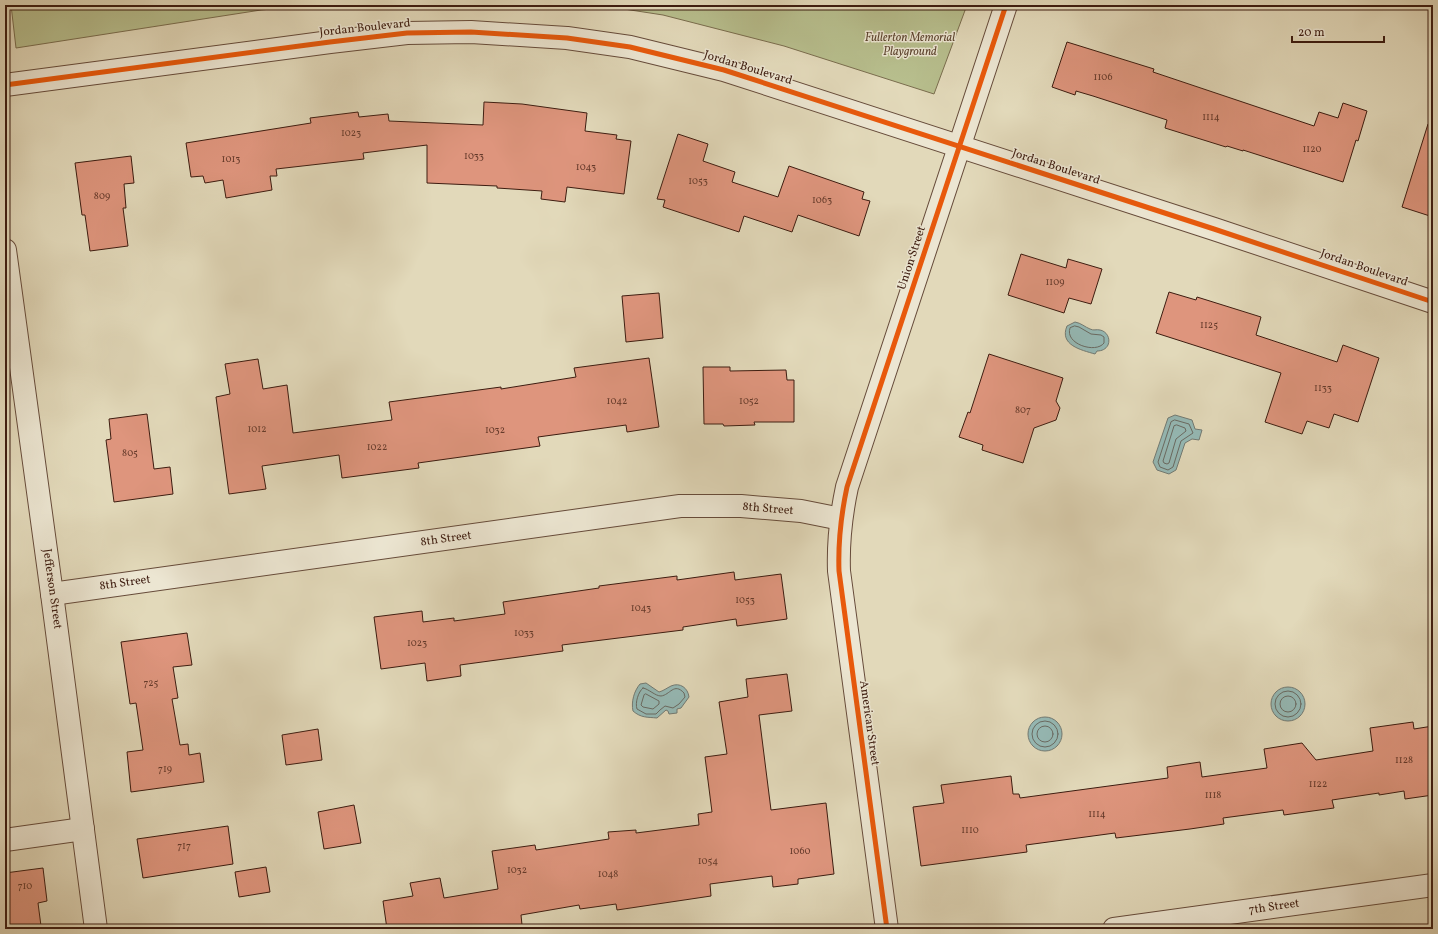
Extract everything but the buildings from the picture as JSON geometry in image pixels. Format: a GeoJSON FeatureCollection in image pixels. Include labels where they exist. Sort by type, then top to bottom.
{"type":"FeatureCollection","features":[{"type":"Feature","properties":{"kind":"street","name":"Union Street"},"geometry":{"type":"LineString","coordinates":[[841,519],[847,487],[1006,5]]}},
{"type":"Feature","properties":{"kind":"street","name":"Jordan Boulevard"},"geometry":{"type":"LineString","coordinates":[[5,86],[408,33],[472,32],[567,38],[630,47],[724,70],[1221,231],[1433,302]]}},
{"type":"Feature","properties":{"kind":"street","name":"Jefferson Street"},"geometry":{"type":"LineString","coordinates":[[5,250],[96,929]]}},
{"type":"Feature","properties":{"kind":"street","name":"8th Street"},"geometry":{"type":"LineString","coordinates":[[52,594],[680,506],[741,506],[801,512],[841,519]]}},
{"type":"Feature","properties":{"kind":"street","name":"American Street"},"geometry":{"type":"LineString","coordinates":[[841,519],[838,554],[839,571],[887,929]]}},
{"type":"Feature","properties":{"kind":"street"},"geometry":{"type":"LineString","coordinates":[[5,840],[83,829]]}},
{"type":"Feature","properties":{"kind":"street","name":"7th Street"},"geometry":{"type":"LineString","coordinates":[[1114,929],[1433,885]]}},
{"type":"Feature","properties":{"kind":"green space"},"geometry":{"type":"Polygon","coordinates":[[[11,5],[314,5],[261,10],[16,48],[11,5]]]}},
{"type":"Feature","properties":{"kind":"green space","name":"Fullerton Memorial Playground"},"geometry":{"type":"Polygon","coordinates":[[[598,5],[967,5],[934,94],[784,46],[663,15],[598,5]]]}},
{"type":"Feature","properties":{"kind":"water"},"geometry":{"type":"Polygon","coordinates":[[[1075,322],[1091,330],[1099,330],[1104,332],[1107,335],[1109,342],[1104,350],[1097,351],[1095,354],[1073,346],[1066,338],[1065,332],[1067,326],[1075,322]]]}},
{"type":"Feature","properties":{"kind":"water"},"geometry":{"type":"Polygon","coordinates":[[[1175,415],[1192,420],[1195,429],[1202,430],[1199,440],[1192,439],[1185,443],[1176,470],[1169,474],[1157,470],[1153,462],[1168,418],[1175,415]]]}},
{"type":"Feature","properties":{"kind":"water"},"geometry":{"type":"Polygon","coordinates":[[[646,683],[659,692],[674,685],[680,685],[687,691],[689,697],[681,708],[677,709],[677,713],[669,714],[666,710],[657,718],[641,716],[633,711],[633,700],[636,690],[640,684],[646,683]]]}},
{"type":"Feature","properties":{"kind":"water"},"geometry":{"type":"Polygon","coordinates":[[[1288,687],[1300,692],[1305,704],[1300,716],[1288,721],[1276,716],[1271,704],[1276,692],[1288,687]]]}},
{"type":"Feature","properties":{"kind":"water"},"geometry":{"type":"Polygon","coordinates":[[[1048,717],[1057,722],[1061,727],[1061,741],[1057,746],[1052,750],[1042,751],[1038,750],[1029,741],[1028,731],[1029,727],[1038,718],[1048,717]]]}},
{"type":"Feature","properties":{"kind":"cycle path"},"geometry":{"type":"LineString","coordinates":[[887,929],[839,571],[842,518],[847,487],[1006,5]]}},
{"type":"Feature","properties":{"kind":"cycle path"},"geometry":{"type":"LineString","coordinates":[[5,85],[407,33],[471,32],[567,38],[630,47],[724,70],[1214,229],[1433,302]]}}]}
